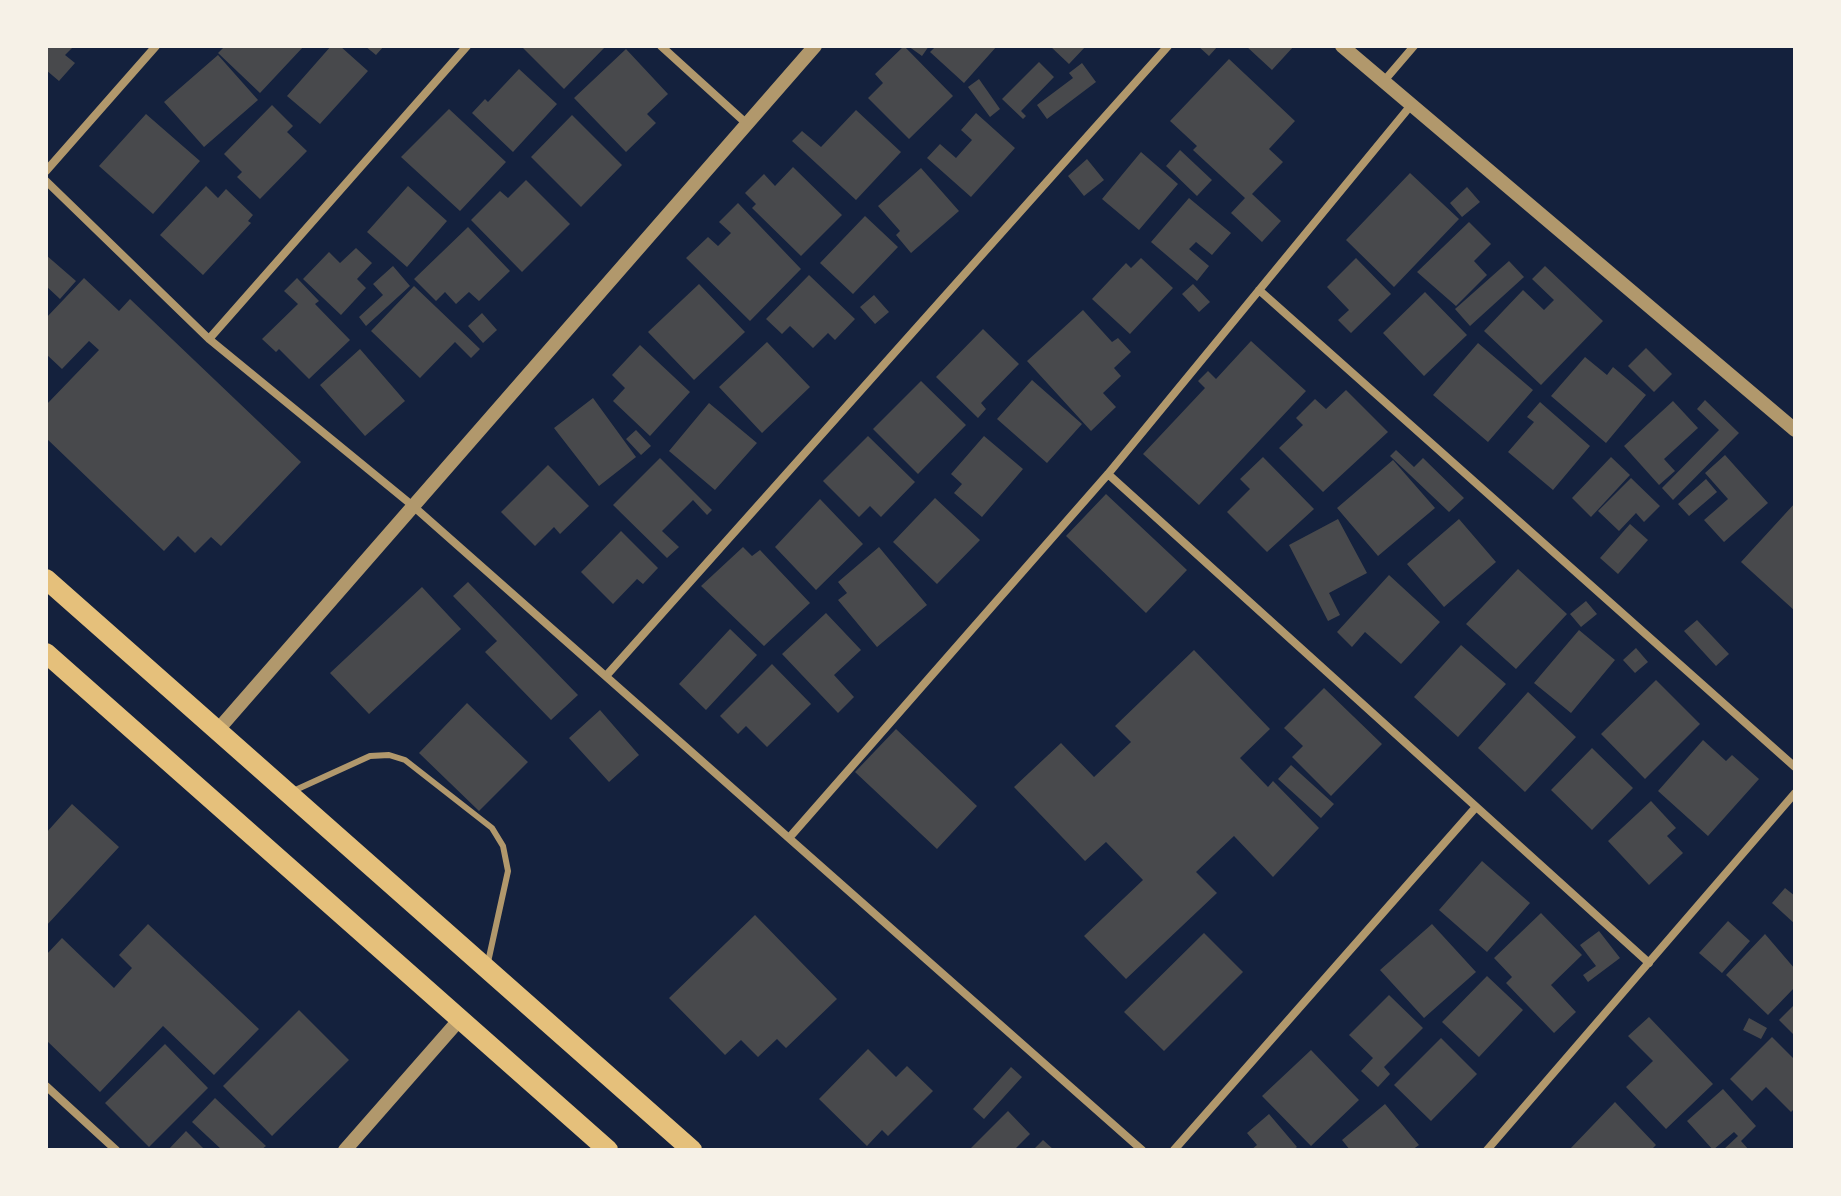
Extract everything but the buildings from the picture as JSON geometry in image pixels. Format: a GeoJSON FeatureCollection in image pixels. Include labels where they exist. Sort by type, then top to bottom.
{"type":"FeatureCollection","features":[{"type":"Feature","properties":{"kind":"main road"},"geometry":{"type":"LineString","coordinates":[[46,579],[692,1150]]}},
{"type":"Feature","properties":{"kind":"main road"},"geometry":{"type":"LineString","coordinates":[[46,653],[608,1150]]}},
{"type":"Feature","properties":{"kind":"street"},"geometry":{"type":"LineString","coordinates":[[46,171],[156,46]]}},
{"type":"Feature","properties":{"kind":"street"},"geometry":{"type":"LineString","coordinates":[[209,339],[467,46]]}},
{"type":"Feature","properties":{"kind":"street"},"geometry":{"type":"LineString","coordinates":[[661,46],[747,124]]}},
{"type":"Feature","properties":{"kind":"street"},"geometry":{"type":"LineString","coordinates":[[216,732],[815,46]]}},
{"type":"Feature","properties":{"kind":"street"},"geometry":{"type":"LineString","coordinates":[[606,676],[1168,46]]}},
{"type":"Feature","properties":{"kind":"street"},"geometry":{"type":"LineString","coordinates":[[1342,46],[1795,430]]}},
{"type":"Feature","properties":{"kind":"street"},"geometry":{"type":"LineString","coordinates":[[1384,81],[1414,46]]}},
{"type":"Feature","properties":{"kind":"street"},"geometry":{"type":"LineString","coordinates":[[789,838],[1108,474],[1412,104]]}},
{"type":"Feature","properties":{"kind":"street"},"geometry":{"type":"LineString","coordinates":[[46,181],[209,339],[413,506],[1142,1150]]}},
{"type":"Feature","properties":{"kind":"street"},"geometry":{"type":"LineString","coordinates":[[1259,290],[1795,767]]}},
{"type":"Feature","properties":{"kind":"street"},"geometry":{"type":"LineString","coordinates":[[1108,474],[1649,963]]}},
{"type":"Feature","properties":{"kind":"street"},"geometry":{"type":"LineString","coordinates":[[1488,1149],[1795,793]]}},
{"type":"Feature","properties":{"kind":"street"},"geometry":{"type":"LineString","coordinates":[[1174,1150],[1476,807]]}},
{"type":"Feature","properties":{"kind":"street"},"geometry":{"type":"LineString","coordinates":[[345,1150],[460,1019]]}},
{"type":"Feature","properties":{"kind":"street"},"geometry":{"type":"LineString","coordinates":[[46,1086],[116,1150]]}},
{"type":"Feature","properties":{"kind":"lane"},"geometry":{"type":"LineString","coordinates":[[287,794],[370,756],[389,755],[405,760],[492,828],[503,846],[508,871],[487,969]]}}]}
